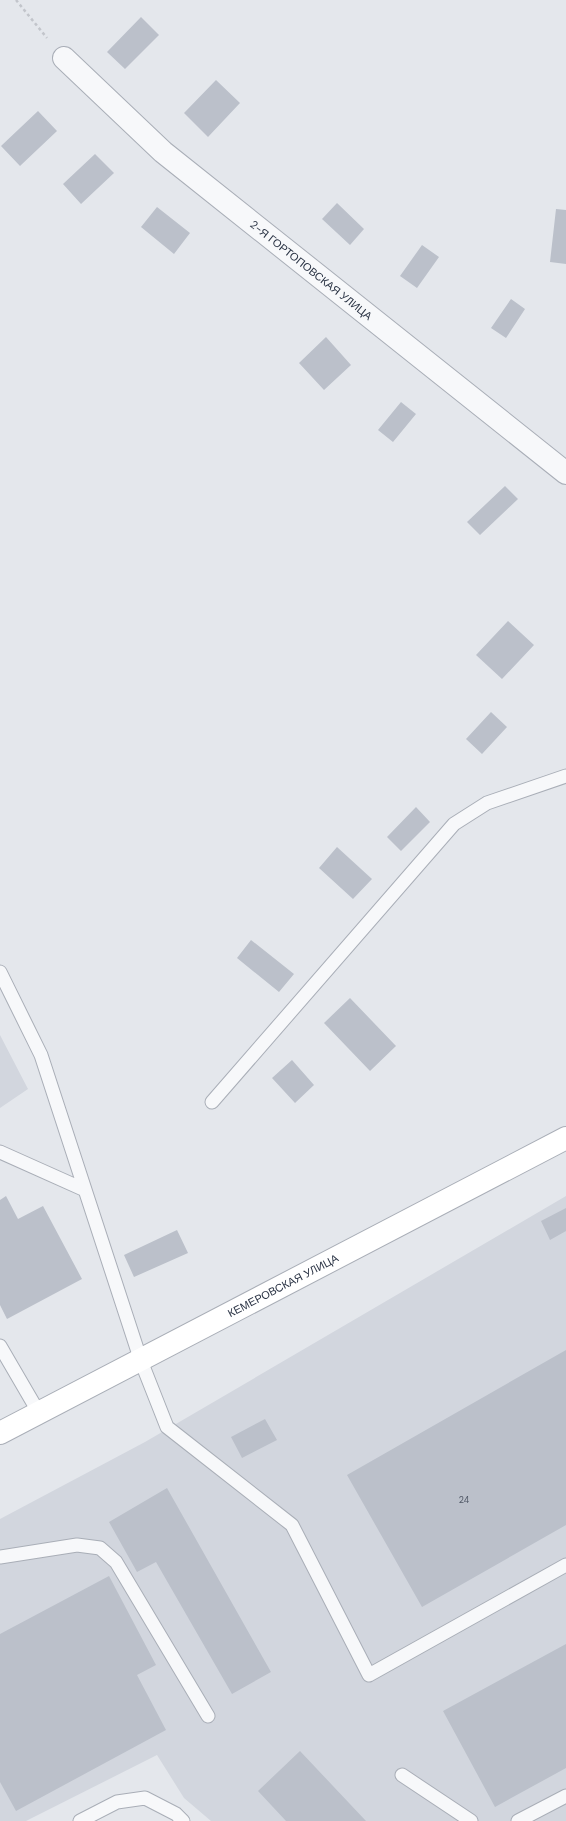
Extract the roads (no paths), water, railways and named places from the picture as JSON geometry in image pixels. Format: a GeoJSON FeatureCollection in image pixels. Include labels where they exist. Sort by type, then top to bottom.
{"type":"FeatureCollection","features":[{"type":"Feature","properties":{"kind":"main road","name":"КЕМЕРОВСКАЯ УЛИЦА"},"geometry":{"type":"LineString","coordinates":[[0,1433],[141,1361],[566,1138]]}},
{"type":"Feature","properties":{"kind":"street","name":"2-Я ГОРТОПОВСКАЯ УЛИЦА"},"geometry":{"type":"LineString","coordinates":[[64,58],[163,152],[566,473]]}},
{"type":"Feature","properties":{"kind":"lane"},"geometry":{"type":"LineString","coordinates":[[212,1102],[454,824],[487,803],[566,776]]}},
{"type":"Feature","properties":{"kind":"lane"},"geometry":{"type":"LineString","coordinates":[[0,972],[41,1055],[141,1361],[167,1427],[292,1525],[369,1675],[566,1566]]}},
{"type":"Feature","properties":{"kind":"lane"},"geometry":{"type":"LineString","coordinates":[[0,1152],[85,1190]]}},
{"type":"Feature","properties":{"kind":"lane"},"geometry":{"type":"LineString","coordinates":[[0,1346],[39,1413]]}},
{"type":"Feature","properties":{"kind":"lane"},"geometry":{"type":"LineString","coordinates":[[0,1557],[77,1545],[100,1548],[116,1562],[208,1716]]}},
{"type":"Feature","properties":{"kind":"lane"},"geometry":{"type":"LineString","coordinates":[[402,1775],[471,1821]]}},
{"type":"Feature","properties":{"kind":"lane"},"geometry":{"type":"LineString","coordinates":[[518,1821],[566,1796]]}},
{"type":"Feature","properties":{"kind":"lane"},"geometry":{"type":"LineString","coordinates":[[80,1821],[117,1802],[145,1798],[176,1814],[183,1821]]}}]}
